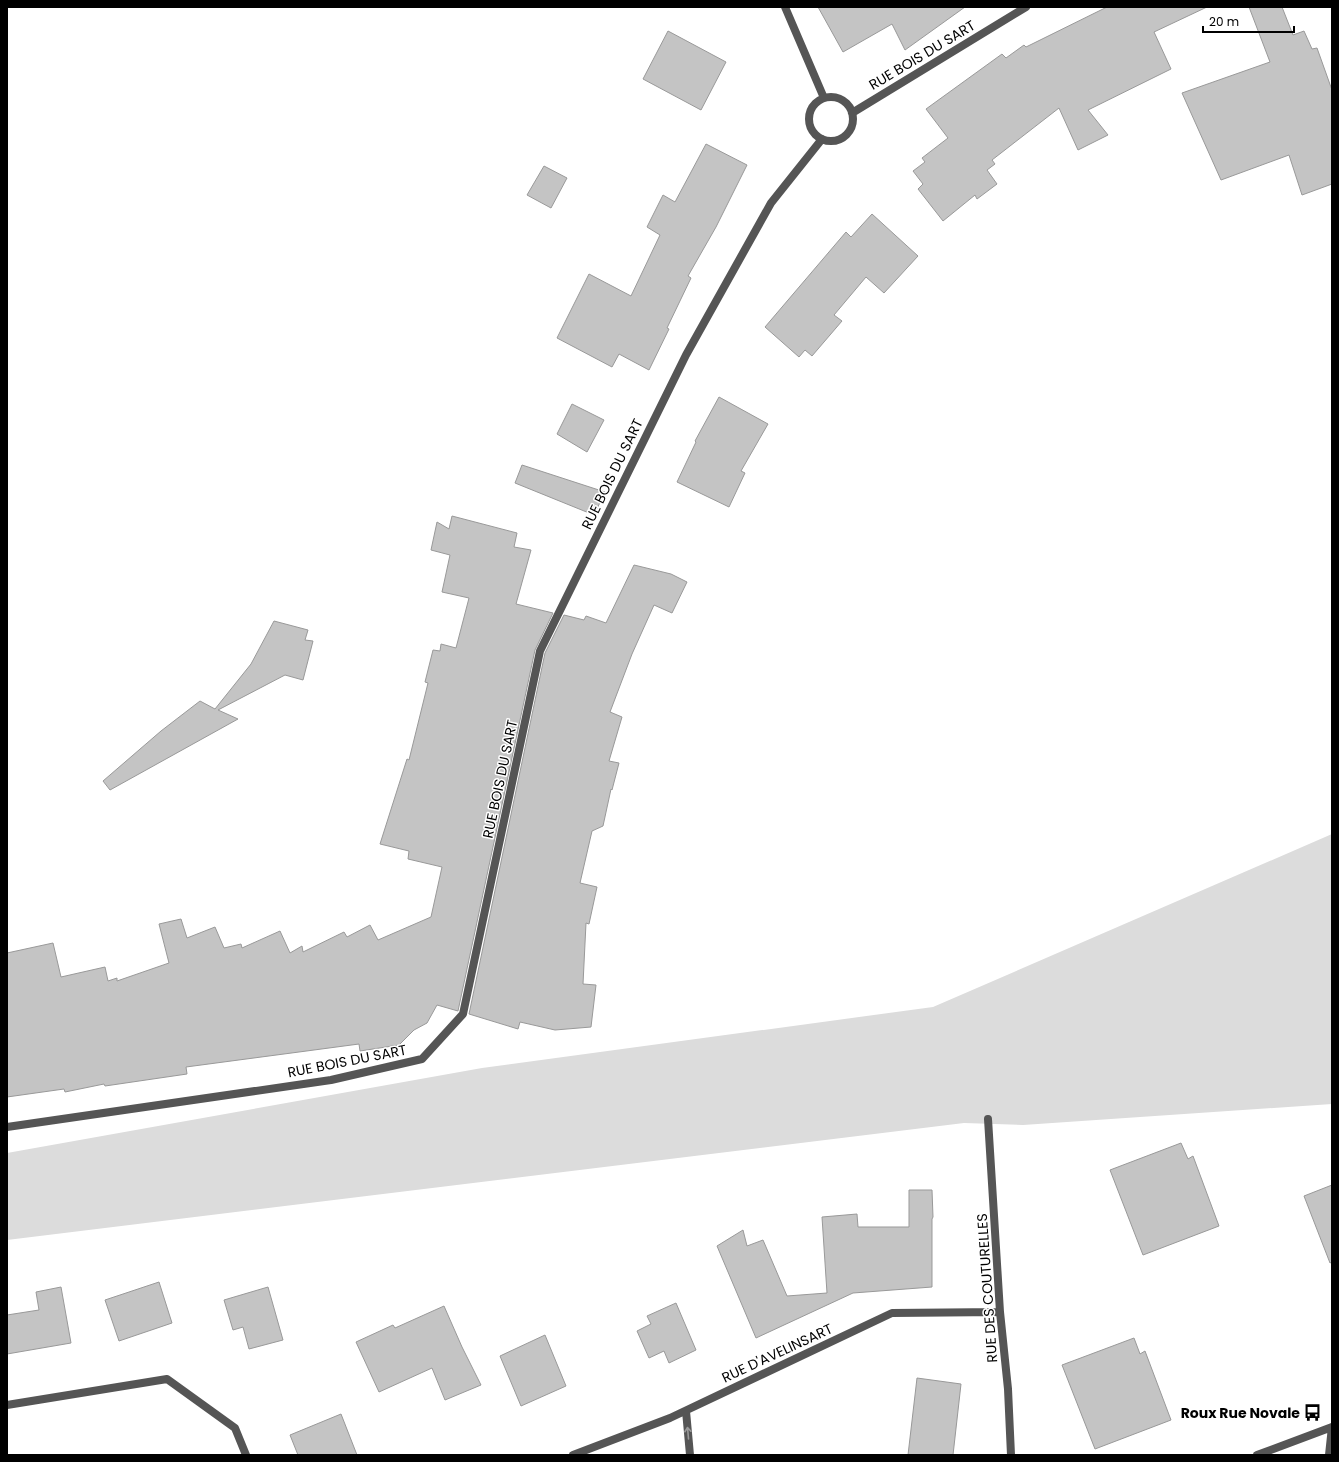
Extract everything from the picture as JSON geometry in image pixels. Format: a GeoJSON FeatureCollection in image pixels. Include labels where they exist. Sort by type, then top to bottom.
{"type":"FeatureCollection","features":[{"type":"Feature","properties":{"kind":"street"},"geometry":{"type":"LineString","coordinates":[[785,7],[824,98]]}},
{"type":"Feature","properties":{"kind":"street","name":"RUE BOIS DU SART"},"geometry":{"type":"LineString","coordinates":[[852,113],[1026,7]]}},
{"type":"Feature","properties":{"kind":"street"},"geometry":{"type":"LineString","coordinates":[[824,98],[835,98],[843,101],[852,113],[851,128],[847,134],[841,138],[834,140],[822,140],[811,129],[809,114],[817,102],[824,98]]}},
{"type":"Feature","properties":{"kind":"street","name":"RUE BOIS DU SART"},"geometry":{"type":"LineString","coordinates":[[7,1127],[331,1080],[422,1059],[464,1014],[540,651],[690,348],[771,203],[822,140]]}},
{"type":"Feature","properties":{"kind":"street","name":"RUE DES COUTURELLES"},"geometry":{"type":"LineString","coordinates":[[988,1119],[1000,1312],[1008,1389],[1011,1455]]}},
{"type":"Feature","properties":{"kind":"street","name":"RUE D'AVELINSART"},"geometry":{"type":"LineString","coordinates":[[573,1455],[686,1411],[892,1313],[1000,1312]]}},
{"type":"Feature","properties":{"kind":"street"},"geometry":{"type":"LineString","coordinates":[[7,1405],[167,1379],[235,1428],[246,1455]]}},
{"type":"Feature","properties":{"kind":"street"},"geometry":{"type":"LineString","coordinates":[[686,1411],[690,1455]]}},
{"type":"Feature","properties":{"kind":"street"},"geometry":{"type":"LineString","coordinates":[[1257,1455],[1332,1427],[1329,1455]]}},
{"type":"Feature","properties":{"kind":"shaded area"},"geometry":{"type":"Polygon","coordinates":[[[1332,834],[1332,1104],[1023,1125],[964,1123],[7,1240],[7,1153],[482,1068],[933,1007],[1332,834]]]}},
{"type":"Feature","properties":{"kind":"building"},"geometry":{"type":"Polygon","coordinates":[[[818,7],[965,7],[905,50],[892,24],[843,52],[818,7]]]}},
{"type":"Feature","properties":{"kind":"building"},"geometry":{"type":"Polygon","coordinates":[[[1107,7],[1207,7],[1154,32],[1171,69],[1088,110],[1108,135],[1078,150],[1059,108],[992,160],[995,164],[987,170],[997,184],[977,199],[975,195],[943,221],[918,189],[923,184],[913,171],[925,162],[922,158],[948,138],[926,109],[1002,54],[1006,58],[1024,45],[1026,47],[1107,7]]]}},
{"type":"Feature","properties":{"kind":"building"},"geometry":{"type":"Polygon","coordinates":[[[1249,7],[1282,7],[1293,35],[1304,31],[1312,49],[1317,48],[1332,90],[1332,184],[1302,195],[1289,155],[1221,180],[1182,93],[1270,62],[1249,7]]]}},
{"type":"Feature","properties":{"kind":"building"},"geometry":{"type":"Polygon","coordinates":[[[668,31],[726,62],[701,110],[643,79],[668,31]]]}},
{"type":"Feature","properties":{"kind":"building"},"geometry":{"type":"Polygon","coordinates":[[[706,144],[747,165],[716,227],[688,276],[691,278],[649,370],[619,354],[612,367],[557,338],[589,274],[631,296],[660,235],[647,227],[663,195],[675,202],[706,144]]]}},
{"type":"Feature","properties":{"kind":"building"},"geometry":{"type":"Polygon","coordinates":[[[544,166],[567,178],[551,208],[527,195],[544,166]]]}},
{"type":"Feature","properties":{"kind":"building"},"geometry":{"type":"Polygon","coordinates":[[[872,214],[918,256],[884,293],[866,277],[834,315],[842,321],[812,356],[805,350],[799,357],[765,327],[846,232],[851,237],[872,214]]]}},
{"type":"Feature","properties":{"kind":"building"},"geometry":{"type":"Polygon","coordinates":[[[719,397],[768,424],[741,471],[745,473],[729,507],[677,482],[696,442],[695,441],[719,397]]]}},
{"type":"Feature","properties":{"kind":"building"},"geometry":{"type":"Polygon","coordinates":[[[572,404],[604,420],[587,452],[557,434],[572,404]]]}},
{"type":"Feature","properties":{"kind":"building"},"geometry":{"type":"Polygon","coordinates":[[[522,465],[605,492],[594,515],[515,483],[522,465]]]}},
{"type":"Feature","properties":{"kind":"building"},"geometry":{"type":"Polygon","coordinates":[[[452,516],[517,533],[514,547],[531,550],[516,604],[553,613],[535,650],[458,1011],[437,1005],[427,1023],[414,1030],[399,1045],[360,1051],[359,1044],[186,1067],[187,1074],[105,1086],[104,1084],[65,1092],[64,1089],[7,1097],[7,953],[53,943],[61,977],[105,967],[108,981],[117,978],[117,981],[169,963],[159,924],[181,919],[187,938],[215,927],[224,948],[241,944],[242,948],[280,931],[290,953],[302,946],[303,952],[344,932],[347,937],[370,925],[378,940],[431,917],[442,867],[408,859],[409,851],[380,844],[407,759],[409,760],[428,683],[425,682],[433,650],[440,651],[441,644],[456,648],[469,598],[442,592],[450,555],[431,550],[437,522],[449,529],[452,516]]]}},
{"type":"Feature","properties":{"kind":"building"},"geometry":{"type":"Polygon","coordinates":[[[634,565],[671,574],[687,582],[672,613],[654,605],[632,654],[610,712],[622,717],[609,761],[619,763],[612,790],[611,789],[603,826],[592,831],[580,883],[597,887],[589,924],[586,923],[583,984],[596,985],[591,1027],[555,1030],[520,1022],[518,1029],[469,1014],[545,653],[564,615],[584,620],[586,616],[606,623],[634,565]]]}},
{"type":"Feature","properties":{"kind":"building"},"geometry":{"type":"Polygon","coordinates":[[[274,621],[308,630],[305,640],[313,641],[303,680],[285,675],[218,710],[238,719],[110,790],[103,781],[161,731],[200,701],[215,709],[251,664],[274,621]]]}},
{"type":"Feature","properties":{"kind":"building"},"geometry":{"type":"Polygon","coordinates":[[[1181,1143],[1188,1159],[1193,1156],[1219,1226],[1143,1255],[1110,1170],[1181,1143]]]}},
{"type":"Feature","properties":{"kind":"building"},"geometry":{"type":"Polygon","coordinates":[[[1332,1185],[1332,1262],[1330,1263],[1304,1196],[1332,1185]]]}},
{"type":"Feature","properties":{"kind":"building"},"geometry":{"type":"Polygon","coordinates":[[[909,1190],[932,1190],[932,1287],[853,1293],[756,1338],[717,1246],[743,1230],[747,1246],[763,1240],[787,1296],[827,1293],[822,1217],[857,1214],[858,1227],[909,1227],[909,1190]]]}},
{"type":"Feature","properties":{"kind":"building"},"geometry":{"type":"Polygon","coordinates":[[[159,1282],[172,1323],[119,1341],[105,1300],[159,1282]]]}},
{"type":"Feature","properties":{"kind":"building"},"geometry":{"type":"Polygon","coordinates":[[[61,1287],[71,1343],[7,1354],[7,1315],[39,1310],[36,1292],[61,1287]]]}},
{"type":"Feature","properties":{"kind":"building"},"geometry":{"type":"Polygon","coordinates":[[[268,1287],[283,1340],[249,1349],[243,1327],[233,1330],[224,1300],[268,1287]]]}},
{"type":"Feature","properties":{"kind":"building"},"geometry":{"type":"Polygon","coordinates":[[[676,1303],[696,1350],[669,1363],[664,1351],[649,1358],[637,1331],[651,1324],[647,1316],[676,1303]]]}},
{"type":"Feature","properties":{"kind":"building"},"geometry":{"type":"Polygon","coordinates":[[[444,1306],[481,1385],[445,1400],[432,1368],[379,1392],[356,1342],[393,1325],[395,1328],[444,1306]]]}},
{"type":"Feature","properties":{"kind":"building"},"geometry":{"type":"Polygon","coordinates":[[[545,1335],[566,1386],[521,1406],[500,1356],[545,1335]]]}},
{"type":"Feature","properties":{"kind":"building"},"geometry":{"type":"Polygon","coordinates":[[[1134,1338],[1140,1354],[1145,1351],[1171,1420],[1095,1449],[1062,1365],[1134,1338]]]}},
{"type":"Feature","properties":{"kind":"building"},"geometry":{"type":"Polygon","coordinates":[[[917,1378],[961,1384],[953,1455],[908,1455],[917,1378]]]}},
{"type":"Feature","properties":{"kind":"building"},"geometry":{"type":"Polygon","coordinates":[[[341,1414],[357,1455],[298,1455],[290,1435],[341,1414]]]}},
{"type":"Feature","properties":{"kind":"place","name":"Roux Rue Novale"},"geometry":{"type":"Point","coordinates":[1313,1413]}}]}
